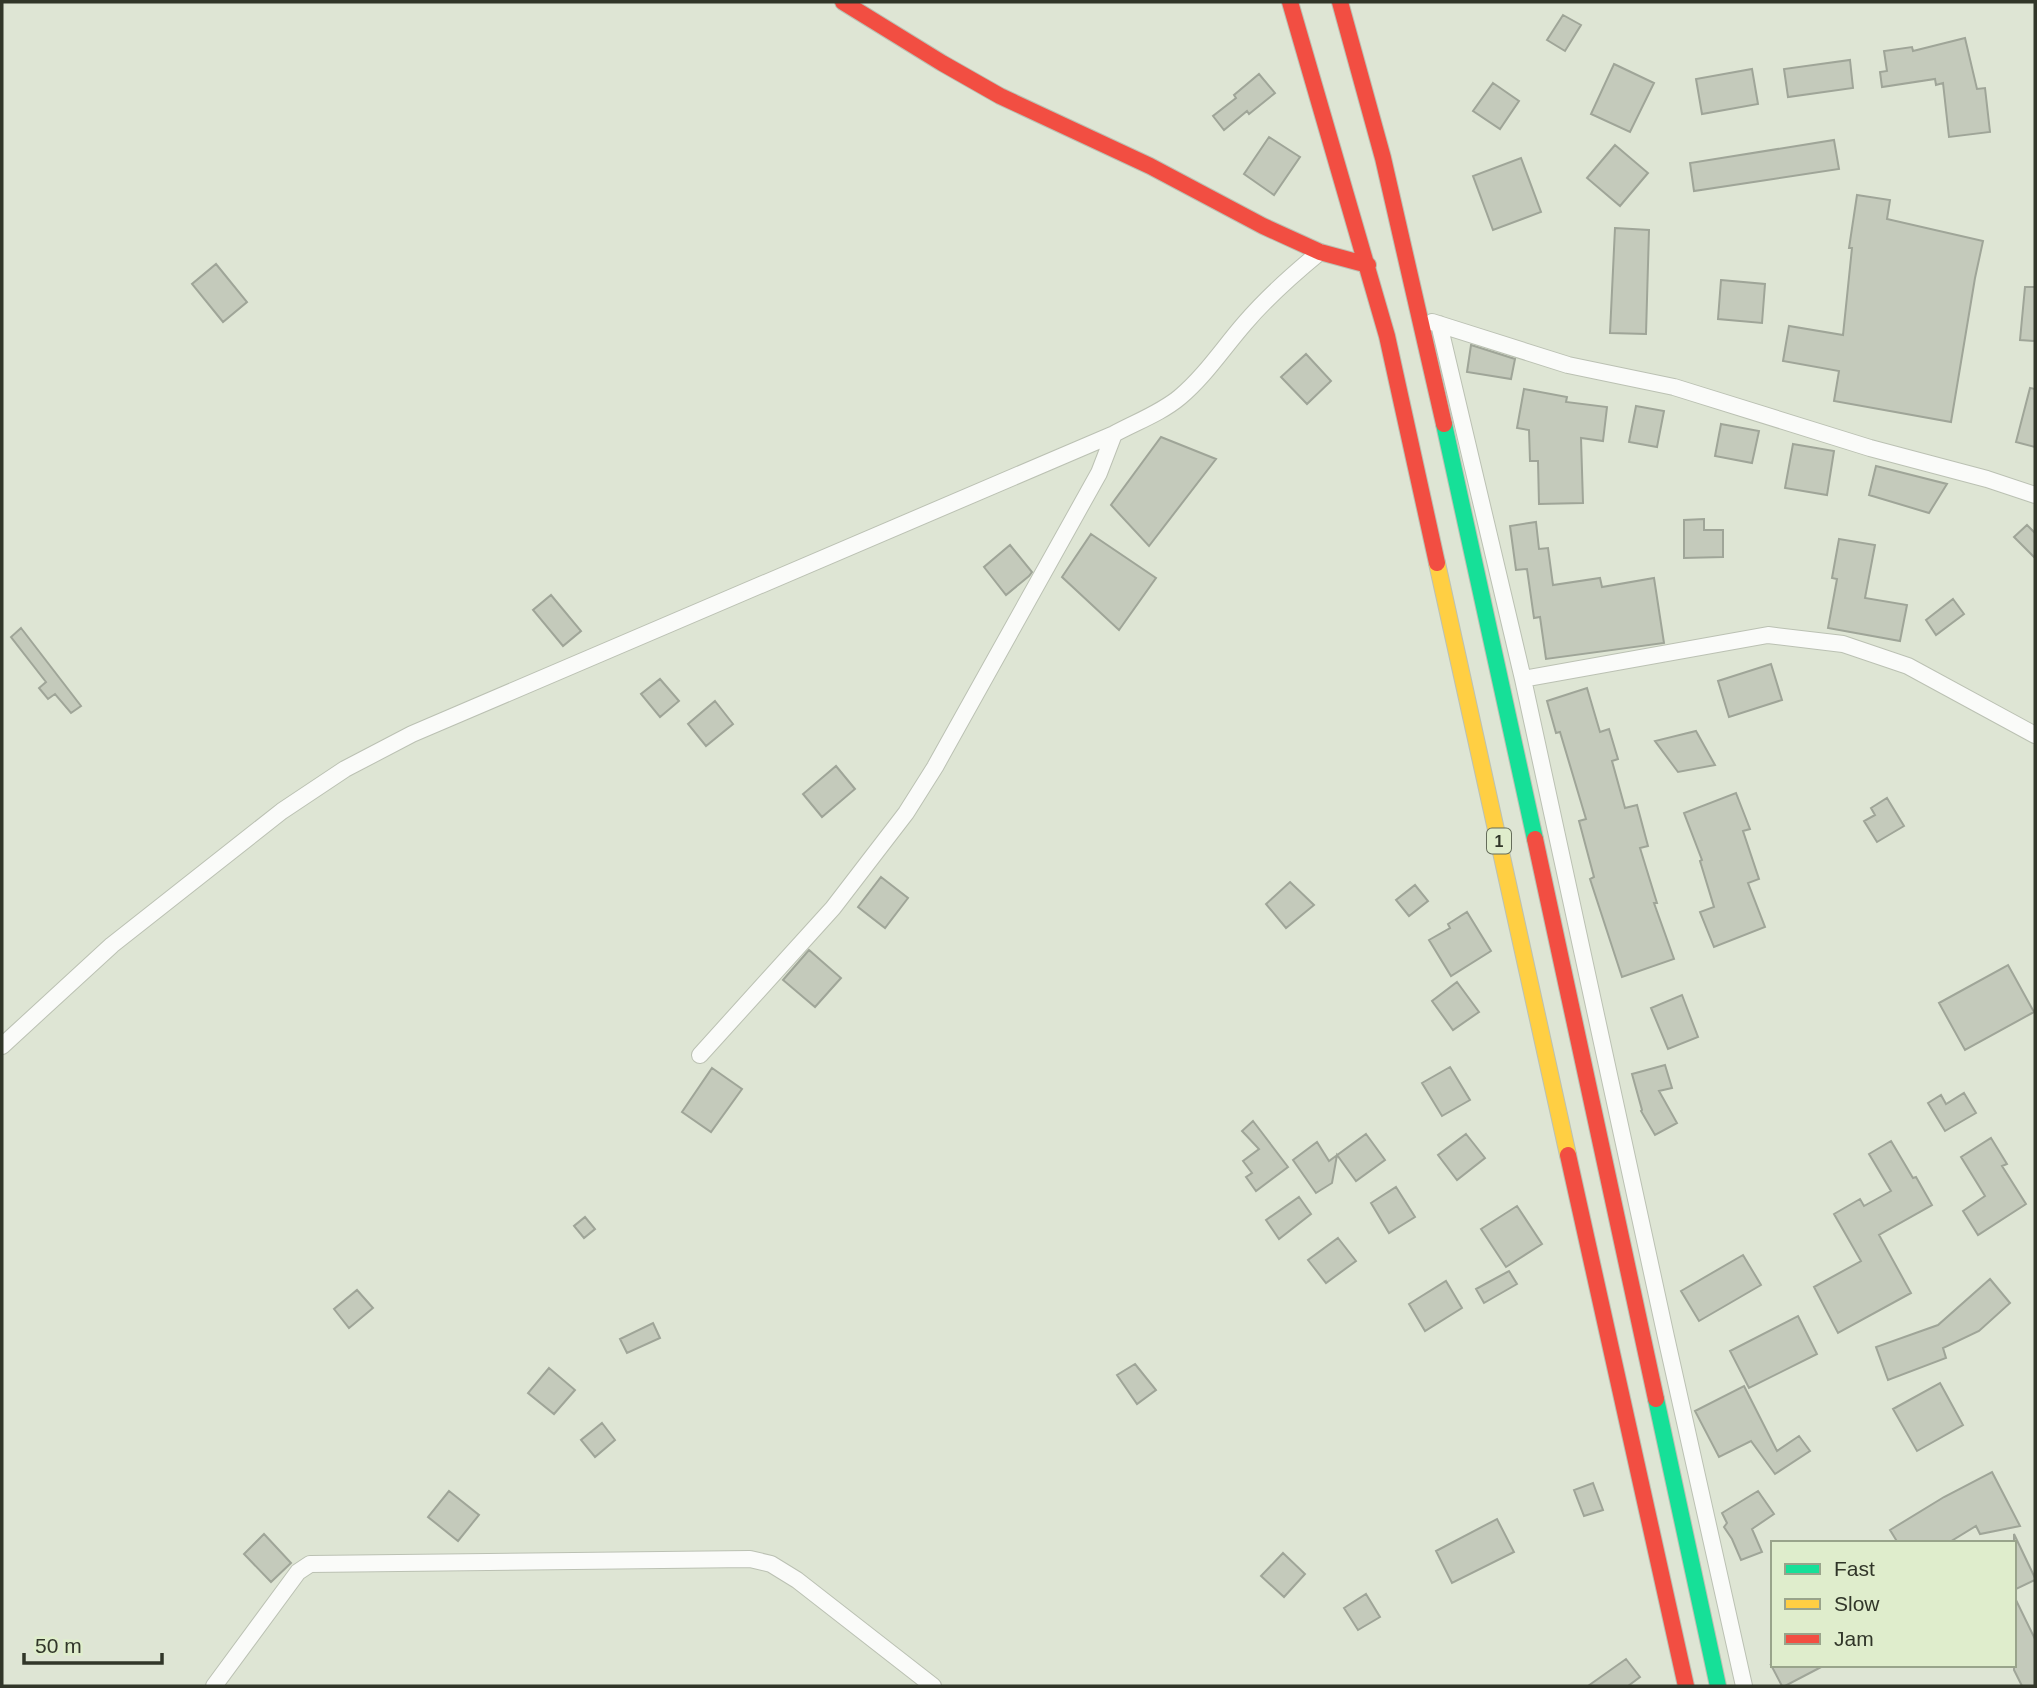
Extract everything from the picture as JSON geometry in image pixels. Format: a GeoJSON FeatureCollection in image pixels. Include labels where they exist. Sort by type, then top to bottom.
{"type":"FeatureCollection","features":[{"type":"Feature","properties":{"kind":"main road"},"geometry":{"type":"LineString","coordinates":[[843,2],[1000,96],[1150,166],[1263,226],[1320,252],[1368,265]]}},
{"type":"Feature","properties":{"kind":"main road","name":"1"},"geometry":{"type":"LineString","coordinates":[[1290,2],[1368,265],[1390,349],[1686,1686]]}},
{"type":"Feature","properties":{"kind":"main road","name":"1"},"geometry":{"type":"LineString","coordinates":[[1340,2],[1383,158],[1477,569],[1718,1686]]}},
{"type":"Feature","properties":{"kind":"street"},"geometry":{"type":"LineString","coordinates":[[2,1046],[112,945],[154,911],[282,811],[345,769],[412,734],[1114,434],[1161,410],[1181,396],[1282,283],[1320,252]]}},
{"type":"Feature","properties":{"kind":"street"},"geometry":{"type":"LineString","coordinates":[[1420,318],[1568,365],[1674,387],[2035,495]]}},
{"type":"Feature","properties":{"kind":"street"},"geometry":{"type":"LineString","coordinates":[[1439,324],[1523,679],[1665,1337],[1744,1686]]}},
{"type":"Feature","properties":{"kind":"street"},"geometry":{"type":"LineString","coordinates":[[700,1055],[833,908],[906,813],[1099,473],[1114,434]]}},
{"type":"Feature","properties":{"kind":"street"},"geometry":{"type":"LineString","coordinates":[[1523,679],[1768,635],[1843,644],[1908,666],[2035,735]]}},
{"type":"Feature","properties":{"kind":"street"},"geometry":{"type":"LineString","coordinates":[[214,1686],[298,1572],[310,1564],[750,1559],[771,1564],[797,1580],[933,1686]]}},
{"type":"Feature","properties":{"kind":"building"},"geometry":{"type":"Polygon","coordinates":[[[1563,15],[1581,25],[1565,51],[1547,40],[1563,15]]]}},
{"type":"Feature","properties":{"kind":"building"},"geometry":{"type":"Polygon","coordinates":[[[1965,38],[1977,89],[1985,88],[1990,132],[1949,137],[1943,83],[1936,85],[1935,79],[1882,87],[1880,72],[1887,71],[1884,51],[1912,47],[1913,51],[1965,38]]]}},
{"type":"Feature","properties":{"kind":"building"},"geometry":{"type":"Polygon","coordinates":[[[1850,60],[1853,88],[1788,97],[1784,69],[1850,60]]]}},
{"type":"Feature","properties":{"kind":"building"},"geometry":{"type":"Polygon","coordinates":[[[1614,64],[1654,83],[1630,132],[1591,114],[1614,64]]]}},
{"type":"Feature","properties":{"kind":"building"},"geometry":{"type":"Polygon","coordinates":[[[1752,69],[1758,104],[1702,114],[1696,79],[1752,69]]]}},
{"type":"Feature","properties":{"kind":"building"},"geometry":{"type":"Polygon","coordinates":[[[1259,74],[1275,93],[1224,130],[1213,116],[1236,98],[1234,95],[1259,74]]]}},
{"type":"Feature","properties":{"kind":"building"},"geometry":{"type":"Polygon","coordinates":[[[1493,83],[1519,101],[1500,129],[1473,111],[1493,83]]]}},
{"type":"Feature","properties":{"kind":"building"},"geometry":{"type":"Polygon","coordinates":[[[1269,137],[1300,157],[1274,195],[1244,174],[1269,137]]]}},
{"type":"Feature","properties":{"kind":"building"},"geometry":{"type":"Polygon","coordinates":[[[1834,140],[1839,169],[1694,191],[1690,163],[1834,140]]]}},
{"type":"Feature","properties":{"kind":"building"},"geometry":{"type":"Polygon","coordinates":[[[1615,145],[1648,173],[1620,206],[1587,178],[1615,145]]]}},
{"type":"Feature","properties":{"kind":"building"},"geometry":{"type":"Polygon","coordinates":[[[1521,158],[1541,212],[1493,230],[1473,176],[1521,158]]]}},
{"type":"Feature","properties":{"kind":"building"},"geometry":{"type":"Polygon","coordinates":[[[1857,195],[1890,200],[1887,219],[1983,241],[1951,422],[1834,401],[1839,371],[1783,361],[1789,326],[1843,335],[1852,248],[1849,248],[1857,195]]]}},
{"type":"Feature","properties":{"kind":"building"},"geometry":{"type":"Polygon","coordinates":[[[1615,228],[1649,230],[1646,334],[1610,333],[1615,228]]]}},
{"type":"Feature","properties":{"kind":"building"},"geometry":{"type":"Polygon","coordinates":[[[216,264],[247,302],[223,322],[192,284],[216,264]]]}},
{"type":"Feature","properties":{"kind":"building"},"geometry":{"type":"Polygon","coordinates":[[[1721,280],[1765,284],[1762,323],[1718,319],[1721,280]]]}},
{"type":"Feature","properties":{"kind":"building"},"geometry":{"type":"Polygon","coordinates":[[[2025,287],[2035,287],[2035,341],[2020,340],[2025,287]]]}},
{"type":"Feature","properties":{"kind":"building"},"geometry":{"type":"Polygon","coordinates":[[[1471,345],[1515,359],[1511,379],[1467,372],[1471,345]]]}},
{"type":"Feature","properties":{"kind":"building"},"geometry":{"type":"Polygon","coordinates":[[[1306,354],[1331,381],[1307,404],[1281,377],[1306,354]]]}},
{"type":"Feature","properties":{"kind":"building"},"geometry":{"type":"Polygon","coordinates":[[[2030,388],[2035,389],[2035,447],[2016,442],[2030,388]]]}},
{"type":"Feature","properties":{"kind":"building"},"geometry":{"type":"Polygon","coordinates":[[[1524,389],[1567,397],[1566,402],[1607,407],[1603,441],[1581,438],[1583,503],[1539,504],[1538,461],[1530,461],[1529,430],[1517,428],[1524,389]]]}},
{"type":"Feature","properties":{"kind":"building"},"geometry":{"type":"Polygon","coordinates":[[[1636,406],[1664,411],[1657,447],[1629,442],[1636,406]]]}},
{"type":"Feature","properties":{"kind":"building"},"geometry":{"type":"Polygon","coordinates":[[[1721,424],[1759,431],[1752,463],[1715,456],[1721,424]]]}},
{"type":"Feature","properties":{"kind":"building"},"geometry":{"type":"Polygon","coordinates":[[[1161,437],[1216,459],[1149,546],[1111,505],[1161,437]]]}},
{"type":"Feature","properties":{"kind":"building"},"geometry":{"type":"Polygon","coordinates":[[[1793,444],[1834,451],[1827,495],[1785,488],[1793,444]]]}},
{"type":"Feature","properties":{"kind":"building"},"geometry":{"type":"Polygon","coordinates":[[[1876,466],[1947,484],[1929,513],[1869,495],[1876,466]]]}},
{"type":"Feature","properties":{"kind":"building"},"geometry":{"type":"Polygon","coordinates":[[[1704,519],[1704,530],[1723,530],[1723,557],[1684,558],[1684,520],[1704,519]]]}},
{"type":"Feature","properties":{"kind":"building"},"geometry":{"type":"Polygon","coordinates":[[[1536,522],[1539,549],[1548,548],[1553,585],[1600,578],[1602,587],[1654,578],[1664,643],[1546,659],[1540,617],[1534,618],[1527,569],[1516,570],[1510,526],[1536,522]]]}},
{"type":"Feature","properties":{"kind":"building"},"geometry":{"type":"Polygon","coordinates":[[[2027,525],[2035,533],[2035,558],[2014,537],[2027,525]]]}},
{"type":"Feature","properties":{"kind":"building"},"geometry":{"type":"Polygon","coordinates":[[[1091,534],[1156,578],[1119,630],[1062,577],[1091,534]]]}},
{"type":"Feature","properties":{"kind":"building"},"geometry":{"type":"Polygon","coordinates":[[[1839,539],[1875,545],[1865,598],[1907,605],[1900,641],[1828,628],[1837,579],[1832,578],[1839,539]]]}},
{"type":"Feature","properties":{"kind":"building"},"geometry":{"type":"Polygon","coordinates":[[[1010,545],[1032,572],[1006,595],[984,567],[1010,545]]]}},
{"type":"Feature","properties":{"kind":"building"},"geometry":{"type":"Polygon","coordinates":[[[551,595],[581,631],[563,646],[533,610],[551,595]]]}},
{"type":"Feature","properties":{"kind":"building"},"geometry":{"type":"Polygon","coordinates":[[[1953,599],[1964,614],[1936,635],[1926,620],[1953,599]]]}},
{"type":"Feature","properties":{"kind":"building"},"geometry":{"type":"Polygon","coordinates":[[[21,628],[81,706],[71,713],[55,694],[48,699],[39,688],[46,682],[11,637],[21,628]]]}},
{"type":"Feature","properties":{"kind":"building"},"geometry":{"type":"Polygon","coordinates":[[[1771,664],[1782,700],[1729,717],[1718,681],[1771,664]]]}},
{"type":"Feature","properties":{"kind":"building"},"geometry":{"type":"Polygon","coordinates":[[[660,679],[679,701],[660,717],[641,694],[660,679]]]}},
{"type":"Feature","properties":{"kind":"building"},"geometry":{"type":"Polygon","coordinates":[[[1587,688],[1600,732],[1609,729],[1618,759],[1612,761],[1625,808],[1637,805],[1648,846],[1640,848],[1657,903],[1654,903],[1674,959],[1622,977],[1590,879],[1594,877],[1579,821],[1586,819],[1560,732],[1556,733],[1547,701],[1587,688]]]}},
{"type":"Feature","properties":{"kind":"building"},"geometry":{"type":"Polygon","coordinates":[[[715,701],[733,724],[706,746],[688,724],[715,701]]]}},
{"type":"Feature","properties":{"kind":"building"},"geometry":{"type":"Polygon","coordinates":[[[1696,731],[1715,765],[1678,772],[1655,741],[1696,731]]]}},
{"type":"Feature","properties":{"kind":"building"},"geometry":{"type":"Polygon","coordinates":[[[836,766],[855,789],[822,817],[803,794],[836,766]]]}},
{"type":"Feature","properties":{"kind":"building"},"geometry":{"type":"Polygon","coordinates":[[[1736,793],[1750,829],[1743,831],[1759,879],[1748,883],[1765,927],[1714,947],[1700,912],[1714,907],[1700,861],[1702,860],[1684,813],[1736,793]]]}},
{"type":"Feature","properties":{"kind":"building"},"geometry":{"type":"Polygon","coordinates":[[[1887,798],[1904,826],[1877,842],[1864,821],[1875,815],[1871,808],[1887,798]]]}},
{"type":"Feature","properties":{"kind":"building"},"geometry":{"type":"Polygon","coordinates":[[[881,877],[908,898],[885,928],[858,907],[881,877]]]}},
{"type":"Feature","properties":{"kind":"building"},"geometry":{"type":"Polygon","coordinates":[[[1290,882],[1314,905],[1286,928],[1266,904],[1290,882]]]}},
{"type":"Feature","properties":{"kind":"building"},"geometry":{"type":"Polygon","coordinates":[[[1415,885],[1428,901],[1409,916],[1396,900],[1415,885]]]}},
{"type":"Feature","properties":{"kind":"building"},"geometry":{"type":"Polygon","coordinates":[[[1467,912],[1491,951],[1451,976],[1429,940],[1450,928],[1448,924],[1467,912]]]}},
{"type":"Feature","properties":{"kind":"building"},"geometry":{"type":"Polygon","coordinates":[[[809,950],[841,978],[815,1007],[783,980],[809,950]]]}},
{"type":"Feature","properties":{"kind":"building"},"geometry":{"type":"Polygon","coordinates":[[[2008,965],[2034,1012],[1965,1050],[1939,1003],[2008,965]]]}},
{"type":"Feature","properties":{"kind":"building"},"geometry":{"type":"Polygon","coordinates":[[[1457,982],[1479,1012],[1453,1030],[1432,1001],[1457,982]]]}},
{"type":"Feature","properties":{"kind":"building"},"geometry":{"type":"Polygon","coordinates":[[[1682,995],[1698,1037],[1668,1049],[1651,1008],[1682,995]]]}},
{"type":"Feature","properties":{"kind":"building"},"geometry":{"type":"Polygon","coordinates":[[[1665,1065],[1672,1088],[1659,1091],[1677,1123],[1655,1135],[1641,1111],[1632,1074],[1665,1065]]]}},
{"type":"Feature","properties":{"kind":"building"},"geometry":{"type":"Polygon","coordinates":[[[1450,1067],[1470,1100],[1442,1116],[1422,1083],[1450,1067]]]}},
{"type":"Feature","properties":{"kind":"building"},"geometry":{"type":"Polygon","coordinates":[[[712,1068],[742,1089],[711,1132],[682,1112],[712,1068]]]}},
{"type":"Feature","properties":{"kind":"building"},"geometry":{"type":"Polygon","coordinates":[[[1964,1093],[1976,1113],[1945,1131],[1928,1103],[1941,1095],[1946,1104],[1964,1093]]]}},
{"type":"Feature","properties":{"kind":"building"},"geometry":{"type":"Polygon","coordinates":[[[1253,1121],[1288,1167],[1256,1191],[1246,1177],[1252,1173],[1243,1161],[1259,1149],[1242,1131],[1253,1121]]]}},
{"type":"Feature","properties":{"kind":"building"},"geometry":{"type":"Polygon","coordinates":[[[1366,1134],[1385,1160],[1356,1181],[1337,1155],[1366,1134]]]}},
{"type":"Feature","properties":{"kind":"building"},"geometry":{"type":"Polygon","coordinates":[[[1466,1134],[1485,1158],[1457,1180],[1438,1155],[1466,1134]]]}},
{"type":"Feature","properties":{"kind":"building"},"geometry":{"type":"Polygon","coordinates":[[[1991,1138],[2007,1164],[2002,1166],[2026,1204],[1978,1235],[1963,1211],[1985,1196],[1961,1157],[1991,1138]]]}},
{"type":"Feature","properties":{"kind":"building"},"geometry":{"type":"Polygon","coordinates":[[[1891,1141],[1932,1205],[1879,1235],[1911,1293],[1838,1333],[1814,1287],[1861,1261],[1834,1214],[1860,1199],[1864,1206],[1891,1191],[1869,1154],[1891,1141]]]}},
{"type":"Feature","properties":{"kind":"building"},"geometry":{"type":"Polygon","coordinates":[[[1317,1142],[1329,1161],[1337,1155],[1332,1183],[1316,1193],[1293,1160],[1317,1142]]]}},
{"type":"Feature","properties":{"kind":"building"},"geometry":{"type":"Polygon","coordinates":[[[1396,1187],[1415,1217],[1389,1233],[1371,1203],[1396,1187]]]}},
{"type":"Feature","properties":{"kind":"building"},"geometry":{"type":"Polygon","coordinates":[[[1299,1197],[1311,1214],[1279,1239],[1266,1220],[1299,1197]]]}},
{"type":"Feature","properties":{"kind":"building"},"geometry":{"type":"Polygon","coordinates":[[[1517,1206],[1542,1244],[1506,1267],[1481,1229],[1517,1206]]]}},
{"type":"Feature","properties":{"kind":"building"},"geometry":{"type":"Polygon","coordinates":[[[585,1217],[595,1229],[584,1238],[574,1226],[585,1217]]]}},
{"type":"Feature","properties":{"kind":"building"},"geometry":{"type":"Polygon","coordinates":[[[1338,1238],[1356,1261],[1326,1283],[1308,1260],[1338,1238]]]}},
{"type":"Feature","properties":{"kind":"building"},"geometry":{"type":"Polygon","coordinates":[[[1743,1255],[1761,1285],[1699,1321],[1681,1291],[1743,1255]]]}},
{"type":"Feature","properties":{"kind":"building"},"geometry":{"type":"Polygon","coordinates":[[[1509,1271],[1517,1284],[1484,1303],[1476,1289],[1509,1271]]]}},
{"type":"Feature","properties":{"kind":"building"},"geometry":{"type":"Polygon","coordinates":[[[1990,1279],[2010,1303],[1979,1331],[1943,1348],[1946,1358],[1888,1380],[1876,1347],[1938,1325],[1990,1279]]]}},
{"type":"Feature","properties":{"kind":"building"},"geometry":{"type":"Polygon","coordinates":[[[1446,1281],[1462,1308],[1425,1331],[1409,1304],[1446,1281]]]}},
{"type":"Feature","properties":{"kind":"building"},"geometry":{"type":"Polygon","coordinates":[[[357,1290],[373,1308],[349,1328],[334,1309],[357,1290]]]}},
{"type":"Feature","properties":{"kind":"building"},"geometry":{"type":"Polygon","coordinates":[[[1798,1316],[1817,1354],[1749,1388],[1730,1351],[1798,1316]]]}},
{"type":"Feature","properties":{"kind":"building"},"geometry":{"type":"Polygon","coordinates":[[[653,1323],[660,1338],[627,1353],[620,1339],[653,1323]]]}},
{"type":"Feature","properties":{"kind":"building"},"geometry":{"type":"Polygon","coordinates":[[[1135,1364],[1156,1390],[1137,1404],[1117,1375],[1135,1364]]]}},
{"type":"Feature","properties":{"kind":"building"},"geometry":{"type":"Polygon","coordinates":[[[549,1368],[575,1390],[554,1414],[528,1393],[549,1368]]]}},
{"type":"Feature","properties":{"kind":"building"},"geometry":{"type":"Polygon","coordinates":[[[1940,1383],[1963,1425],[1917,1451],[1893,1409],[1940,1383]]]}},
{"type":"Feature","properties":{"kind":"building"},"geometry":{"type":"Polygon","coordinates":[[[1744,1386],[1777,1451],[1799,1436],[1810,1451],[1775,1474],[1751,1441],[1719,1457],[1695,1411],[1744,1386]]]}},
{"type":"Feature","properties":{"kind":"building"},"geometry":{"type":"Polygon","coordinates":[[[602,1423],[615,1440],[595,1457],[581,1440],[602,1423]]]}},
{"type":"Feature","properties":{"kind":"building"},"geometry":{"type":"Polygon","coordinates":[[[1992,1472],[2020,1526],[1980,1534],[1976,1526],[1951,1541],[1897,1541],[1890,1530],[1992,1472]]]}},
{"type":"Feature","properties":{"kind":"building"},"geometry":{"type":"Polygon","coordinates":[[[1593,1483],[1603,1510],[1584,1516],[1574,1490],[1593,1483]]]}},
{"type":"Feature","properties":{"kind":"building"},"geometry":{"type":"Polygon","coordinates":[[[449,1491],[479,1515],[458,1541],[428,1517],[449,1491]]]}},
{"type":"Feature","properties":{"kind":"building"},"geometry":{"type":"Polygon","coordinates":[[[1758,1491],[1774,1514],[1752,1529],[1762,1552],[1741,1560],[1724,1527],[1727,1523],[1722,1513],[1758,1491]]]}},
{"type":"Feature","properties":{"kind":"building"},"geometry":{"type":"Polygon","coordinates":[[[1497,1519],[1514,1552],[1452,1583],[1436,1551],[1497,1519]]]}},
{"type":"Feature","properties":{"kind":"building"},"geometry":{"type":"Polygon","coordinates":[[[264,1534],[291,1563],[271,1582],[244,1554],[264,1534]]]}},
{"type":"Feature","properties":{"kind":"building"},"geometry":{"type":"Polygon","coordinates":[[[2014,1534],[2035,1578],[2016,1589],[2016,1541],[2014,1534]]]}},
{"type":"Feature","properties":{"kind":"building"},"geometry":{"type":"Polygon","coordinates":[[[1283,1553],[1305,1574],[1284,1597],[1261,1576],[1283,1553]]]}},
{"type":"Feature","properties":{"kind":"building"},"geometry":{"type":"Polygon","coordinates":[[[1366,1594],[1380,1617],[1358,1630],[1344,1608],[1366,1594]]]}},
{"type":"Feature","properties":{"kind":"building"},"geometry":{"type":"Polygon","coordinates":[[[2016,1600],[2035,1639],[2035,1686],[2022,1686],[2014,1670],[2016,1600]]]}},
{"type":"Feature","properties":{"kind":"building"},"geometry":{"type":"Polygon","coordinates":[[[1626,1659],[1640,1677],[1628,1686],[1588,1686],[1626,1659]]]}},
{"type":"Feature","properties":{"kind":"building"},"geometry":{"type":"Polygon","coordinates":[[[1772,1667],[1821,1667],[1785,1686],[1782,1686],[1772,1667]]]}},
{"type":"Feature","properties":{"kind":"traffic: fast"},"geometry":{"type":"LineString","coordinates":[[1444,424],[1535,839]]}},
{"type":"Feature","properties":{"kind":"traffic: fast"},"geometry":{"type":"LineString","coordinates":[[1656,1399],[1718,1686]]}},
{"type":"Feature","properties":{"kind":"traffic: slow"},"geometry":{"type":"LineString","coordinates":[[1437,563],[1568,1155]]}},
{"type":"Feature","properties":{"kind":"traffic: jam"},"geometry":{"type":"LineString","coordinates":[[843,2],[1000,96],[1150,166],[1263,226],[1320,252],[1368,265]]}},
{"type":"Feature","properties":{"kind":"traffic: jam"},"geometry":{"type":"LineString","coordinates":[[1290,2],[1387,336],[1437,563]]}},
{"type":"Feature","properties":{"kind":"traffic: jam"},"geometry":{"type":"LineString","coordinates":[[1340,2],[1383,158],[1444,424]]}},
{"type":"Feature","properties":{"kind":"traffic: jam"},"geometry":{"type":"LineString","coordinates":[[1535,839],[1656,1399]]}},
{"type":"Feature","properties":{"kind":"traffic: jam"},"geometry":{"type":"LineString","coordinates":[[1568,1155],[1686,1686]]}}]}
